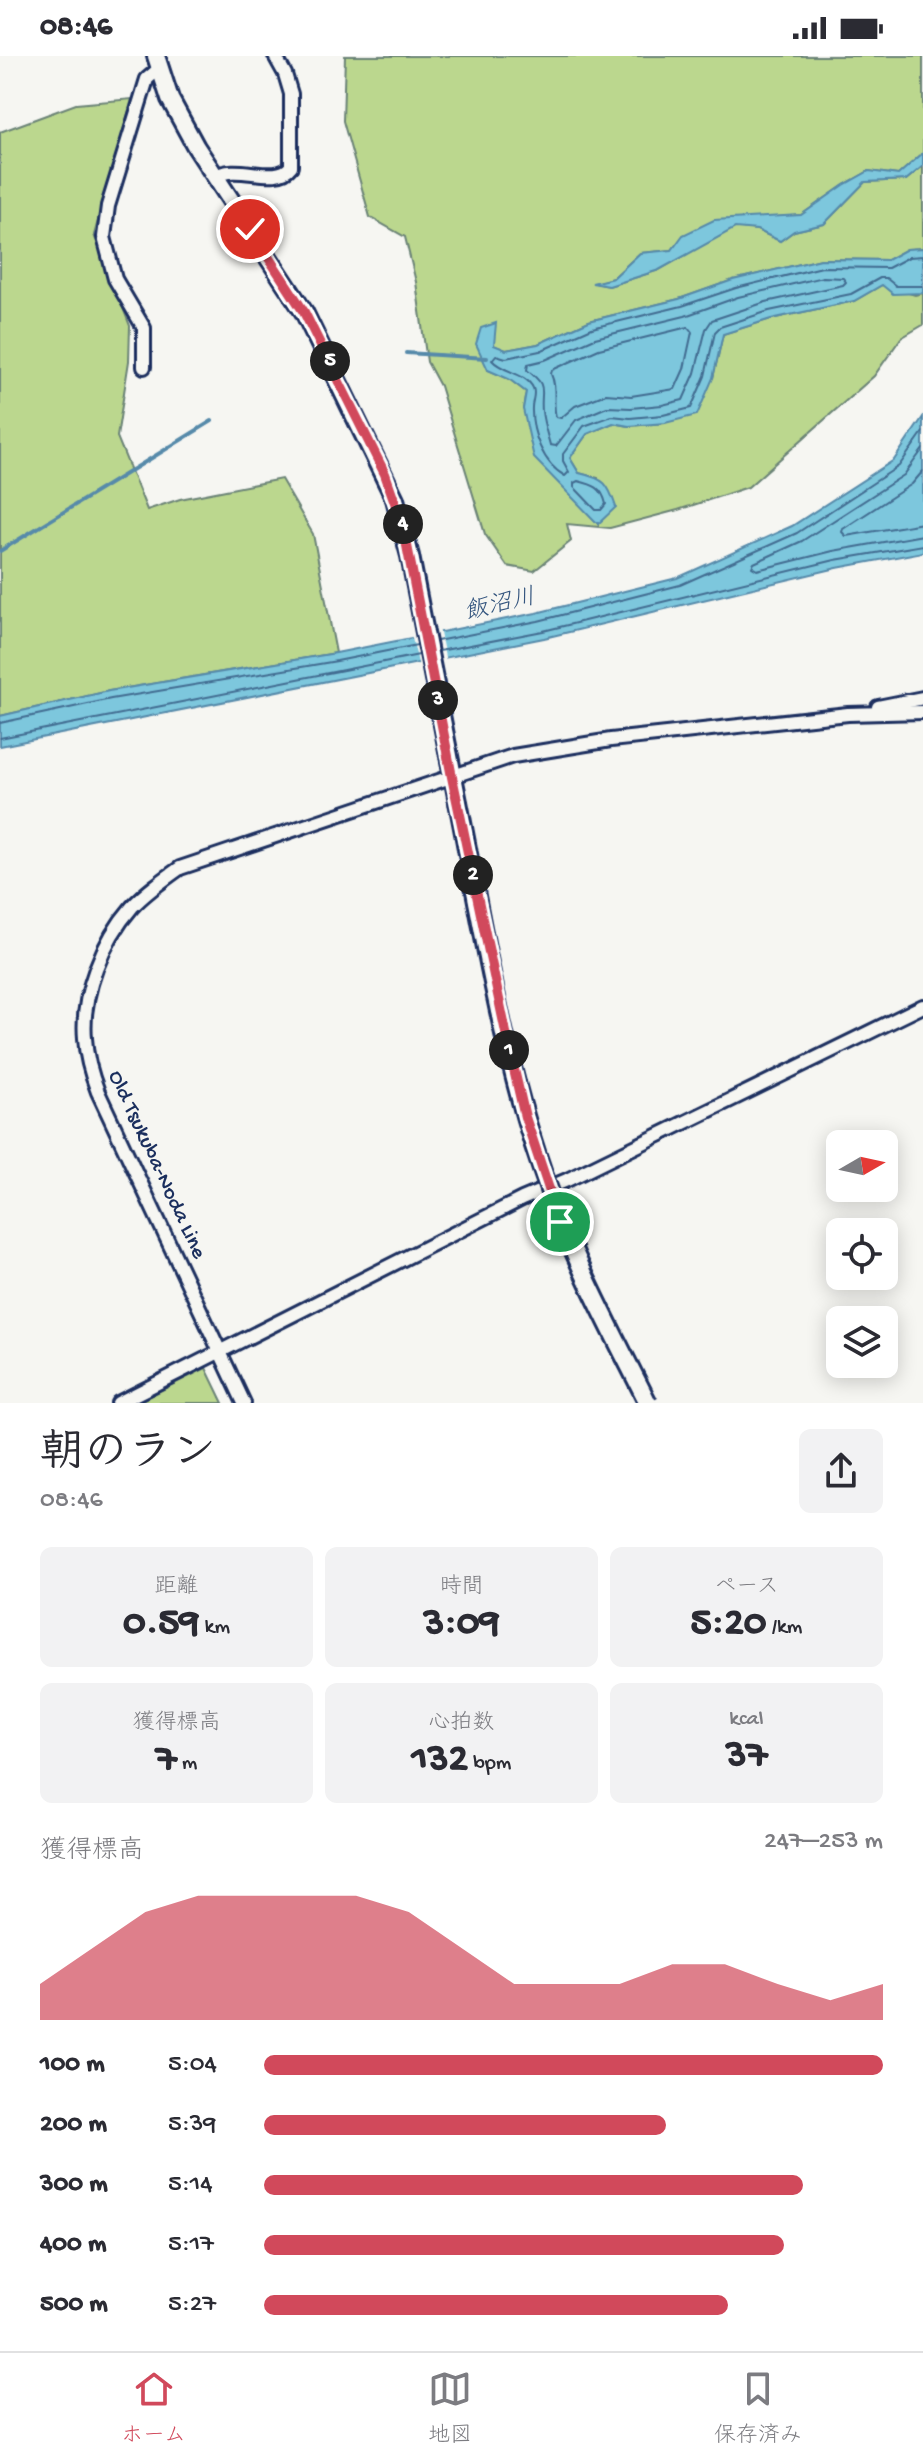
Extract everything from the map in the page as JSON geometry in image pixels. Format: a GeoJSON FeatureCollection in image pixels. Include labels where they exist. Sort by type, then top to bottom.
{"type":"FeatureCollection","features":[{"type":"Feature","properties":{"kind":"main road"},"geometry":{"type":"LineString","coordinates":[[158,62],[170,99],[182,122],[304,312],[385,474],[403,525],[452,777],[525,1117],[541,1170],[571,1246],[648,1403]]}},
{"type":"Feature","properties":{"kind":"street"},"geometry":{"type":"LineString","coordinates":[[215,177],[227,171],[280,174],[291,166],[291,94],[275,56]]}},
{"type":"Feature","properties":{"kind":"street"},"geometry":{"type":"LineString","coordinates":[[144,367],[144,328],[115,279],[104,237],[108,206],[147,79],[158,62]]}},
{"type":"Feature","properties":{"kind":"street"},"geometry":{"type":"LineString","coordinates":[[848,714],[923,698]]}},
{"type":"Feature","properties":{"kind":"street"},"geometry":{"type":"LineString","coordinates":[[848,714],[923,712]]}},
{"type":"Feature","properties":{"kind":"street","name":"Old Tsukuba-Noda Line"},"geometry":{"type":"LineString","coordinates":[[244,1403],[89,1068],[84,1036],[91,984],[111,936],[131,908],[180,868],[513,756],[597,742],[848,714]]}},
{"type":"Feature","properties":{"kind":"street"},"geometry":{"type":"LineString","coordinates":[[118,1403],[522,1199],[923,1006]]}},
{"type":"Feature","properties":{"kind":"green space"},"geometry":{"type":"Polygon","coordinates":[[[345,56],[923,56],[923,153],[898,175],[869,171],[801,215],[766,218],[684,235],[672,250],[640,253],[613,278],[595,283],[609,286],[659,270],[735,227],[757,230],[780,241],[794,231],[824,224],[865,182],[906,180],[923,166],[923,248],[907,249],[887,260],[821,259],[733,280],[679,299],[589,321],[538,344],[506,350],[493,345],[488,370],[509,379],[526,392],[523,409],[598,524],[598,478],[579,473],[570,458],[587,434],[613,423],[629,426],[665,423],[713,378],[723,334],[771,319],[854,301],[882,285],[915,295],[923,293],[923,325],[901,338],[874,376],[748,487],[610,528],[567,524],[571,541],[534,571],[507,566],[485,534],[440,386],[427,362],[416,282],[405,237],[370,217],[343,121],[345,56]]]}},
{"type":"Feature","properties":{"kind":"green space"},"geometry":{"type":"Polygon","coordinates":[[[132,99],[94,235],[130,326],[129,361],[117,437],[147,510],[180,499],[281,479],[313,534],[336,653],[109,691],[0,716],[0,132],[76,104],[132,99]]]}},
{"type":"Feature","properties":{"kind":"green space"},"geometry":{"type":"Polygon","coordinates":[[[206,1368],[223,1403],[135,1403],[206,1368]]]}},
{"type":"Feature","properties":{"kind":"water"},"geometry":{"type":"Polygon","coordinates":[[[923,153],[923,166],[906,180],[865,182],[824,224],[794,231],[780,241],[757,230],[735,228],[659,270],[609,286],[592,283],[613,278],[640,253],[672,250],[683,235],[714,220],[801,215],[869,171],[898,175],[923,153]]]}},
{"type":"Feature","properties":{"kind":"water"},"geometry":{"type":"Polygon","coordinates":[[[923,248],[923,293],[893,294],[882,285],[854,301],[771,319],[723,334],[713,378],[697,415],[665,423],[629,426],[613,423],[587,434],[570,458],[579,473],[604,483],[616,507],[598,524],[534,458],[523,409],[526,392],[509,379],[488,370],[476,344],[481,328],[496,323],[494,345],[506,350],[538,344],[589,321],[679,299],[733,280],[821,259],[887,260],[907,249],[923,248]]]}},
{"type":"Feature","properties":{"kind":"water"},"geometry":{"type":"Polygon","coordinates":[[[923,417],[923,552],[837,568],[544,638],[0,746],[0,716],[109,691],[336,653],[536,613],[677,578],[792,526],[894,460],[923,417]]]}},
{"type":"Feature","properties":{"kind":"pier"},"geometry":{"type":"Polygon","coordinates":[[[439,628],[446,662],[419,667],[411,634],[439,628]]]}},
{"type":"Feature","properties":{"kind":"waterway","name":"飯沼川"},"geometry":{"type":"LineString","coordinates":[[406,353],[487,358]]}},
{"type":"Feature","properties":{"kind":"waterway","name":"飯沼川"},"geometry":{"type":"LineString","coordinates":[[0,551],[212,421]]}},
{"type":"Feature","properties":{"kind":"route"},"geometry":{"type":"LineString","coordinates":[[250,229],[286,282],[322,345],[395,499],[410,556],[496,991],[525,1117],[560,1222]]}}]}
